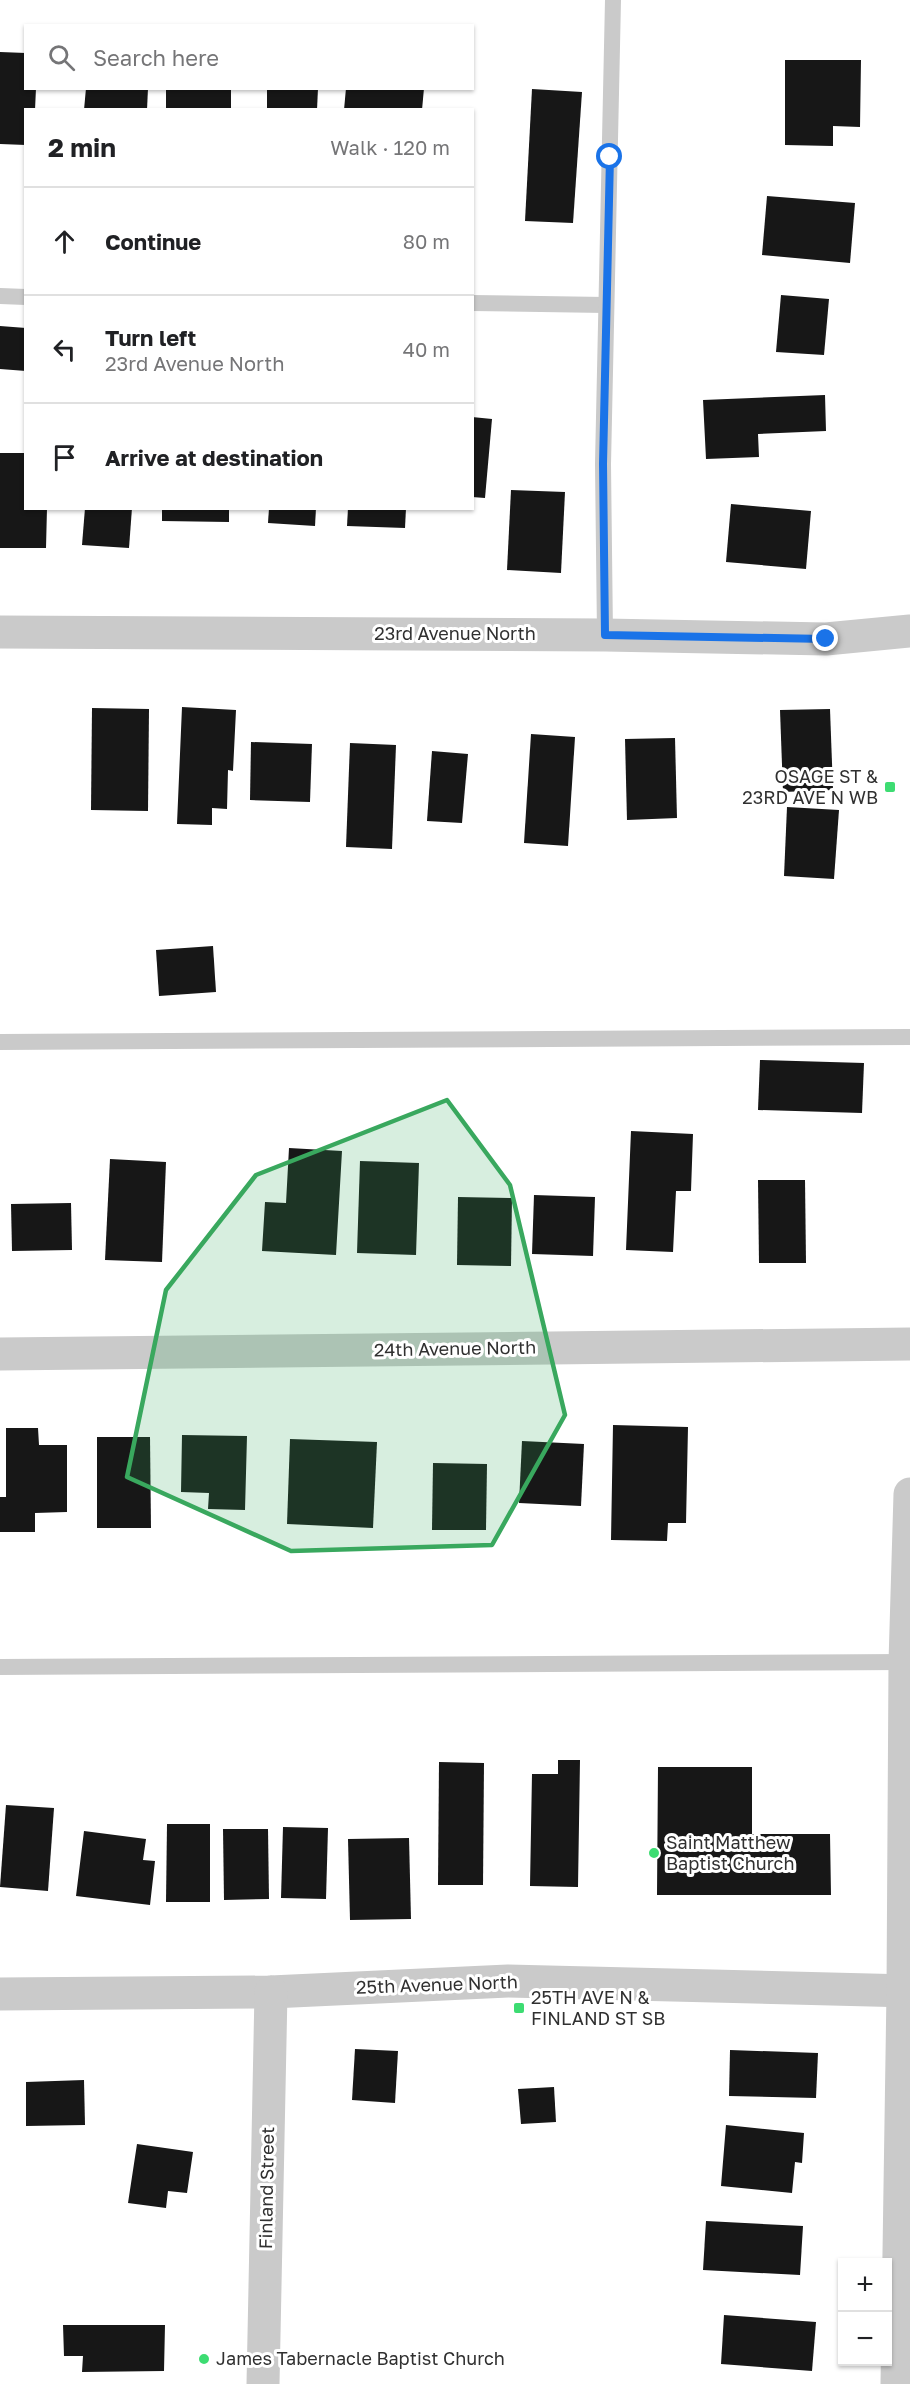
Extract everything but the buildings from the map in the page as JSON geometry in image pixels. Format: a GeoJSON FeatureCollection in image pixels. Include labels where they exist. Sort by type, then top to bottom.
{"type":"FeatureCollection","features":[{"type":"Feature","properties":{"kind":"street","name":"23rd Avenue North"},"geometry":{"type":"LineString","coordinates":[[0,632],[605,635],[826,639],[910,631]]}},
{"type":"Feature","properties":{"kind":"street","name":"24th Avenue North"},"geometry":{"type":"LineString","coordinates":[[0,1354],[910,1344]]}},
{"type":"Feature","properties":{"kind":"street"},"geometry":{"type":"LineString","coordinates":[[897,2384],[907,1991],[905,1662],[910,1494]]}},
{"type":"Feature","properties":{"kind":"street","name":"25th Avenue North"},"geometry":{"type":"LineString","coordinates":[[0,1994],[271,1992],[508,1981],[907,1991]]}},
{"type":"Feature","properties":{"kind":"street","name":"Finland Street"},"geometry":{"type":"LineString","coordinates":[[263,2384],[271,1992]]}},
{"type":"Feature","properties":{"kind":"lane"},"geometry":{"type":"LineString","coordinates":[[605,635],[603,464],[613,0]]}},
{"type":"Feature","properties":{"kind":"lane"},"geometry":{"type":"LineString","coordinates":[[0,296],[24,297]]}},
{"type":"Feature","properties":{"kind":"lane"},"geometry":{"type":"LineString","coordinates":[[474,303],[606,305]]}},
{"type":"Feature","properties":{"kind":"lane"},"geometry":{"type":"LineString","coordinates":[[0,1042],[910,1037]]}},
{"type":"Feature","properties":{"kind":"lane"},"geometry":{"type":"LineString","coordinates":[[0,1667],[905,1662]]}},
{"type":"Feature","properties":{"kind":"highlighted area"},"geometry":{"type":"Polygon","coordinates":[[[447,1100],[510,1185],[565,1415],[492,1545],[291,1551],[127,1477],[166,1290],[256,1175],[447,1100]]]}},
{"type":"Feature","properties":{"kind":"place","name":"OSAGE ST & 23RD AVE N WB"},"geometry":{"type":"Point","coordinates":[890,787]}},
{"type":"Feature","properties":{"kind":"place","name":"Saint Matthew Baptist Church"},"geometry":{"type":"Point","coordinates":[654,1853]}},
{"type":"Feature","properties":{"kind":"place","name":"25TH AVE N & FINLAND ST SB"},"geometry":{"type":"Point","coordinates":[519,2008]}},
{"type":"Feature","properties":{"kind":"place","name":"James Tabernacle Baptist Church"},"geometry":{"type":"Point","coordinates":[204,2359]}},
{"type":"Feature","properties":{"kind":"route"},"geometry":{"type":"LineString","coordinates":[[610,157],[603,464],[605,635],[826,639]]}}]}
